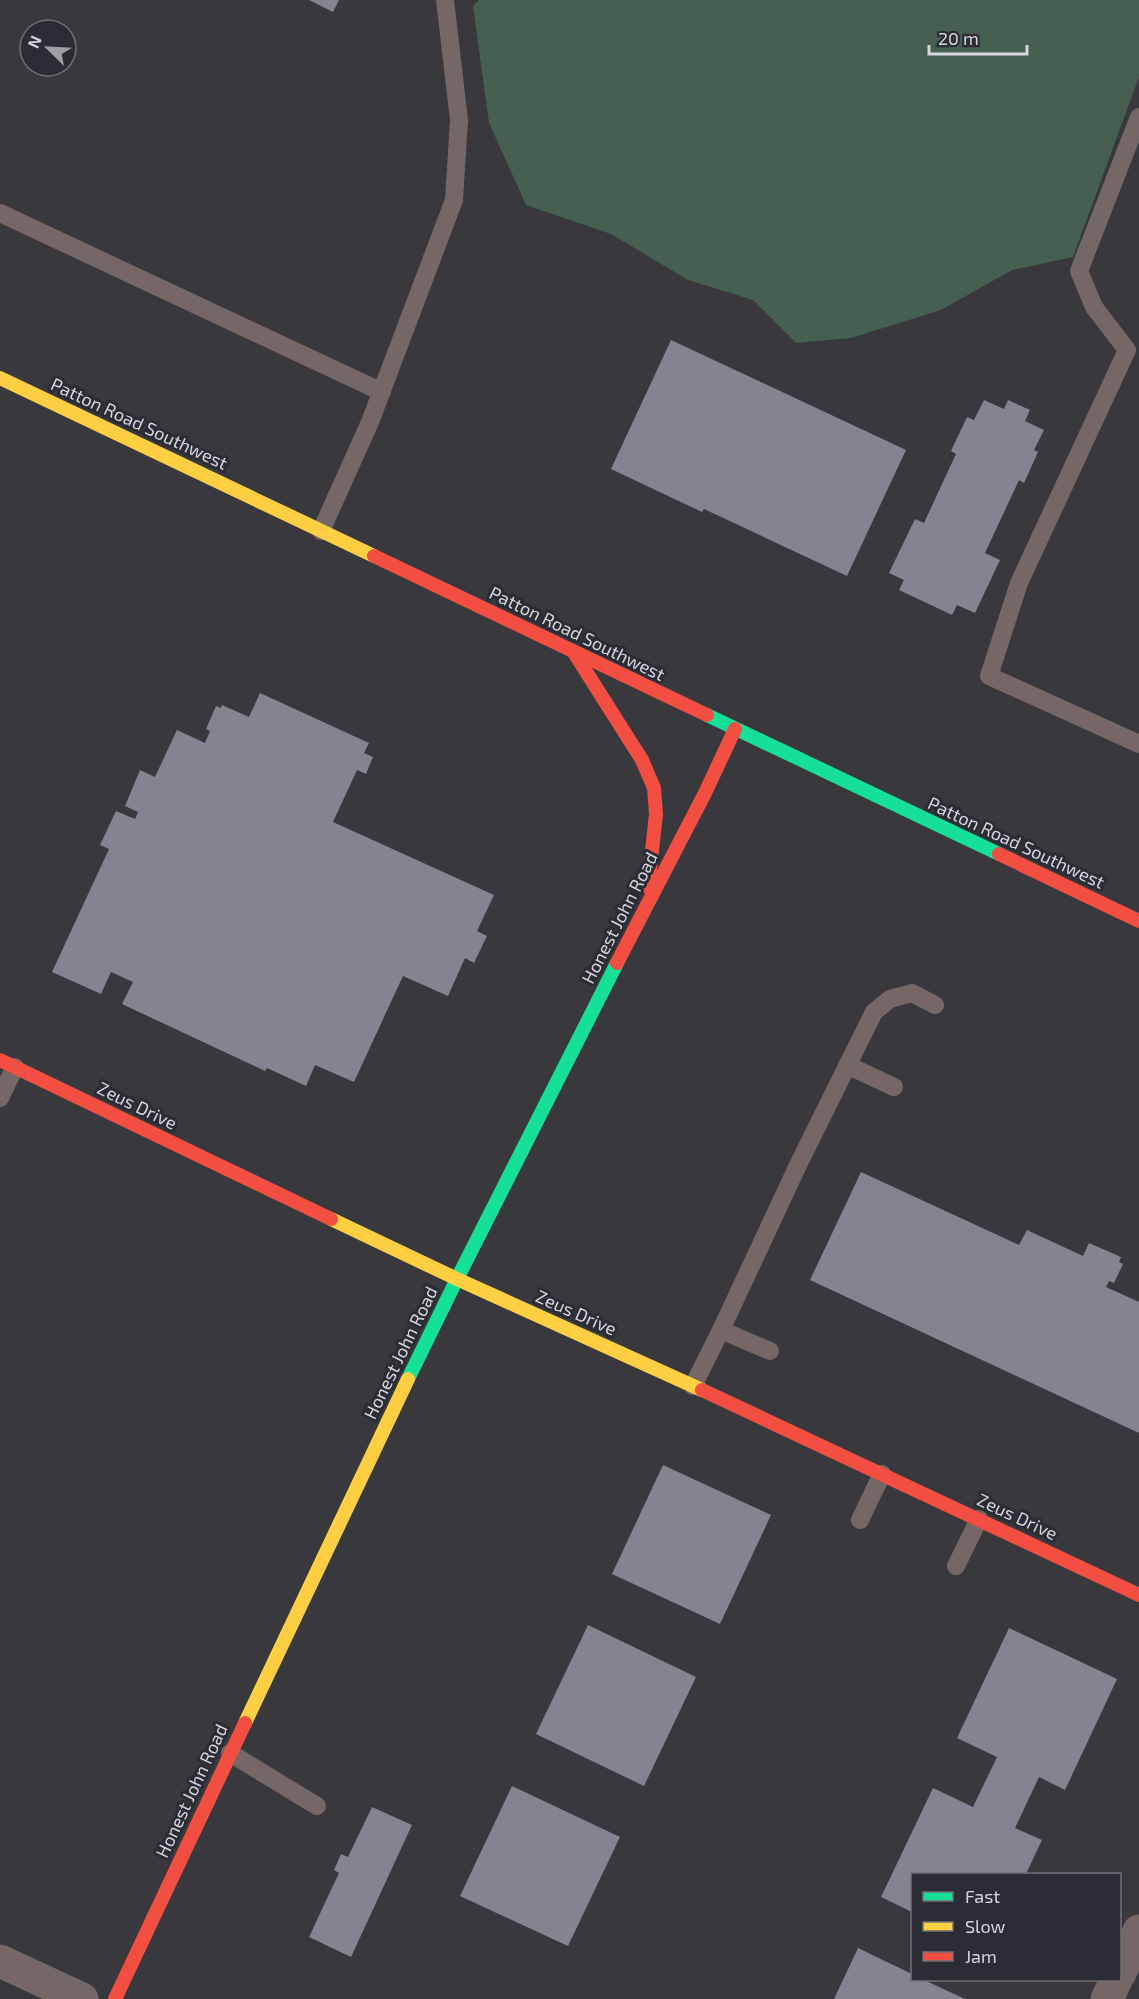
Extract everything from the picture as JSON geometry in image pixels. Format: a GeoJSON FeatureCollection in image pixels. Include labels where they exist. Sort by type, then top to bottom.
{"type":"FeatureCollection","features":[{"type":"Feature","properties":{"kind":"street","name":"Patton Road Southwest"},"geometry":{"type":"LineString","coordinates":[[0,378],[1139,921]]}},
{"type":"Feature","properties":{"kind":"street"},"geometry":{"type":"LineString","coordinates":[[573,651],[642,760],[654,788],[656,814],[647,904]]}},
{"type":"Feature","properties":{"kind":"street","name":"Honest John Road"},"geometry":{"type":"LineString","coordinates":[[115,1999],[457,1279],[705,793],[735,729]]}},
{"type":"Feature","properties":{"kind":"street","name":"Zeus Drive"},"geometry":{"type":"LineString","coordinates":[[8,1064],[457,1279],[1138,1592]]}},
{"type":"Feature","properties":{"kind":"street"},"geometry":{"type":"LineString","coordinates":[[1121,1969],[1139,1931]]}},
{"type":"Feature","properties":{"kind":"street"},"geometry":{"type":"LineString","coordinates":[[0,1960],[82,1999]]}},
{"type":"Feature","properties":{"kind":"street"},"geometry":{"type":"LineString","coordinates":[[1107,1999],[1116,1981]]}},
{"type":"Feature","properties":{"kind":"lane"},"geometry":{"type":"LineString","coordinates":[[321,531],[382,392],[454,201],[459,120],[445,0]]}},
{"type":"Feature","properties":{"kind":"lane"},"geometry":{"type":"LineString","coordinates":[[1139,117],[1079,271],[1094,307],[1126,350],[1019,583],[989,676],[1139,744]]}},
{"type":"Feature","properties":{"kind":"lane"},"geometry":{"type":"LineString","coordinates":[[0,213],[382,392]]}},
{"type":"Feature","properties":{"kind":"lane"},"geometry":{"type":"LineString","coordinates":[[693,1386],[874,1012],[890,999],[912,993],[935,1005]]}},
{"type":"Feature","properties":{"kind":"lane"},"geometry":{"type":"LineString","coordinates":[[0,1098],[8,1064]]}},
{"type":"Feature","properties":{"kind":"lane"},"geometry":{"type":"LineString","coordinates":[[847,1065],[894,1087]]}},
{"type":"Feature","properties":{"kind":"lane"},"geometry":{"type":"LineString","coordinates":[[721,1330],[770,1351]]}},
{"type":"Feature","properties":{"kind":"lane"},"geometry":{"type":"LineString","coordinates":[[860,1520],[882,1474]]}},
{"type":"Feature","properties":{"kind":"lane"},"geometry":{"type":"LineString","coordinates":[[956,1566],[979,1519]]}},
{"type":"Feature","properties":{"kind":"lane"},"geometry":{"type":"LineString","coordinates":[[230,1754],[317,1806]]}},
{"type":"Feature","properties":{"kind":"green space"},"geometry":{"type":"Polygon","coordinates":[[[479,0],[1139,0],[1139,77],[1073,257],[1012,270],[941,310],[851,338],[796,343],[753,300],[688,280],[611,234],[526,205],[489,123],[473,6],[479,0]]]}},
{"type":"Feature","properties":{"kind":"building"},"geometry":{"type":"Polygon","coordinates":[[[309,0],[339,0],[333,12],[309,0]]]}},
{"type":"Feature","properties":{"kind":"building"},"geometry":{"type":"Polygon","coordinates":[[[671,340],[906,450],[847,576],[704,509],[702,512],[611,469],[671,340]]]}},
{"type":"Feature","properties":{"kind":"building"},"geometry":{"type":"Polygon","coordinates":[[[984,400],[1004,409],[1008,400],[1030,410],[1025,421],[1044,430],[1034,450],[1038,452],[1024,483],[1019,480],[985,553],[1000,560],[975,613],[957,605],[952,615],[899,590],[904,580],[889,573],[915,519],[924,523],[956,454],[951,451],[967,417],[974,420],[984,400]]]}},
{"type":"Feature","properties":{"kind":"building"},"geometry":{"type":"Polygon","coordinates":[[[260,693],[369,743],[364,753],[373,757],[366,774],[357,770],[333,822],[494,895],[477,931],[487,936],[474,963],[465,958],[448,996],[403,976],[354,1082],[315,1065],[306,1086],[267,1068],[265,1071],[122,1004],[133,982],[111,972],[101,994],[52,972],[109,849],[100,845],[116,811],[135,819],[138,812],[125,806],[140,770],[155,777],[177,730],[205,743],[210,731],[206,729],[216,706],[221,708],[222,705],[249,717],[260,693]]]}},
{"type":"Feature","properties":{"kind":"building"},"geometry":{"type":"Polygon","coordinates":[[[861,1172],[1019,1245],[1027,1230],[1083,1256],[1089,1243],[1121,1257],[1119,1262],[1123,1264],[1114,1283],[1109,1281],[1106,1287],[1139,1302],[1139,1433],[810,1280],[861,1172]]]}},
{"type":"Feature","properties":{"kind":"building"},"geometry":{"type":"Polygon","coordinates":[[[663,1465],[771,1515],[720,1624],[612,1574],[663,1465]]]}},
{"type":"Feature","properties":{"kind":"building"},"geometry":{"type":"Polygon","coordinates":[[[588,1625],[696,1677],[644,1786],[536,1734],[588,1625]]]}},
{"type":"Feature","properties":{"kind":"building"},"geometry":{"type":"Polygon","coordinates":[[[1009,1628],[1117,1679],[1065,1790],[1039,1777],[1015,1828],[1042,1840],[1026,1873],[911,1873],[911,1912],[881,1897],[933,1788],[973,1807],[997,1757],[957,1738],[1009,1628]]]}},
{"type":"Feature","properties":{"kind":"building"},"geometry":{"type":"Polygon","coordinates":[[[512,1786],[620,1837],[568,1946],[460,1896],[512,1786]]]}},
{"type":"Feature","properties":{"kind":"building"},"geometry":{"type":"Polygon","coordinates":[[[372,1807],[412,1825],[351,1957],[309,1937],[339,1873],[334,1870],[341,1854],[348,1857],[372,1807]]]}},
{"type":"Feature","properties":{"kind":"building"},"geometry":{"type":"Polygon","coordinates":[[[858,1948],[911,1974],[911,1981],[926,1981],[965,1999],[834,1999],[858,1948]]]}},
{"type":"Feature","properties":{"kind":"traffic: fast"},"geometry":{"type":"LineString","coordinates":[[707,715],[999,854]]}},
{"type":"Feature","properties":{"kind":"traffic: fast"},"geometry":{"type":"LineString","coordinates":[[408,1379],[617,963]]}},
{"type":"Feature","properties":{"kind":"traffic: slow"},"geometry":{"type":"LineString","coordinates":[[0,378],[374,556]]}},
{"type":"Feature","properties":{"kind":"traffic: slow"},"geometry":{"type":"LineString","coordinates":[[331,1219],[702,1390]]}},
{"type":"Feature","properties":{"kind":"traffic: slow"},"geometry":{"type":"LineString","coordinates":[[245,1723],[408,1379]]}},
{"type":"Feature","properties":{"kind":"traffic: jam"},"geometry":{"type":"LineString","coordinates":[[374,556],[707,715]]}},
{"type":"Feature","properties":{"kind":"traffic: jam"},"geometry":{"type":"LineString","coordinates":[[573,651],[642,760],[654,788],[656,814],[648,887]]}},
{"type":"Feature","properties":{"kind":"traffic: jam"},"geometry":{"type":"LineString","coordinates":[[617,963],[705,793],[735,729]]}},
{"type":"Feature","properties":{"kind":"traffic: jam"},"geometry":{"type":"LineString","coordinates":[[999,854],[1139,921]]}},
{"type":"Feature","properties":{"kind":"traffic: jam"},"geometry":{"type":"LineString","coordinates":[[0,1060],[331,1219]]}},
{"type":"Feature","properties":{"kind":"traffic: jam"},"geometry":{"type":"LineString","coordinates":[[702,1390],[1139,1595]]}},
{"type":"Feature","properties":{"kind":"traffic: jam"},"geometry":{"type":"LineString","coordinates":[[115,1999],[245,1723]]}}]}
